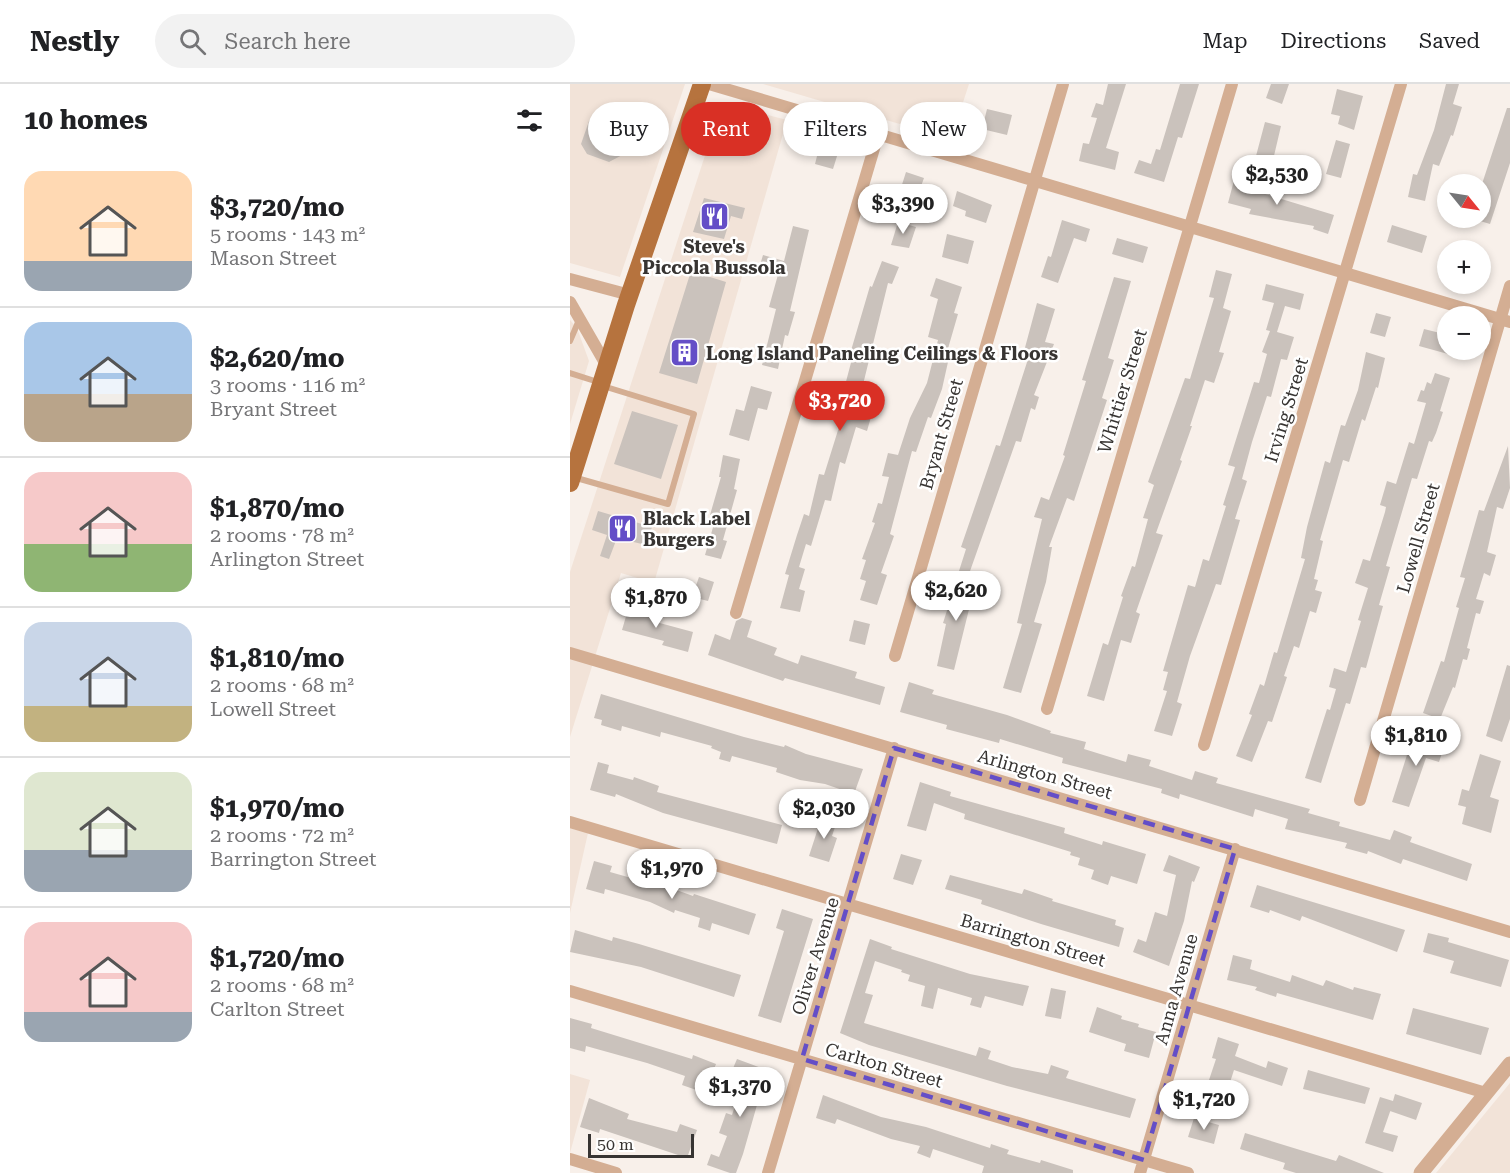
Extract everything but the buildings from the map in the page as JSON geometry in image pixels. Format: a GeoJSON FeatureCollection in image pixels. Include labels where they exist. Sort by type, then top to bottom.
{"type":"FeatureCollection","features":[{"type":"Feature","properties":{"kind":"main road"},"geometry":{"type":"LineString","coordinates":[[571,480],[579,447],[605,379],[630,295],[702,84]]}},
{"type":"Feature","properties":{"kind":"street"},"geometry":{"type":"LineString","coordinates":[[709,84],[783,106]]}},
{"type":"Feature","properties":{"kind":"street","name":"Bryant Street"},"geometry":{"type":"LineString","coordinates":[[895,656],[1063,84]]}},
{"type":"Feature","properties":{"kind":"street","name":"Whittier Street"},"geometry":{"type":"LineString","coordinates":[[1047,709],[1232,84]]}},
{"type":"Feature","properties":{"kind":"street","name":"Irving Street"},"geometry":{"type":"LineString","coordinates":[[1204,746],[1401,84]]}},
{"type":"Feature","properties":{"kind":"street"},"geometry":{"type":"LineString","coordinates":[[888,138],[1505,320]]}},
{"type":"Feature","properties":{"kind":"street"},"geometry":{"type":"LineString","coordinates":[[736,613],[872,156]]}},
{"type":"Feature","properties":{"kind":"street"},"geometry":{"type":"LineString","coordinates":[[570,279],[630,295]]}},
{"type":"Feature","properties":{"kind":"street","name":"Lowell Street"},"geometry":{"type":"LineString","coordinates":[[1360,800],[1505,320],[1510,285]]}},
{"type":"Feature","properties":{"kind":"street"},"geometry":{"type":"LineString","coordinates":[[570,302],[581,317],[605,379]]}},
{"type":"Feature","properties":{"kind":"street","name":"Arlington Street"},"geometry":{"type":"LineString","coordinates":[[570,653],[1510,932]]}},
{"type":"Feature","properties":{"kind":"street","name":"Oliver Avenue"},"geometry":{"type":"LineString","coordinates":[[768,1173],[894,748]]}},
{"type":"Feature","properties":{"kind":"street","name":"Barrington Street"},"geometry":{"type":"LineString","coordinates":[[570,822],[1486,1093]]}},
{"type":"Feature","properties":{"kind":"street","name":"Anna Avenue"},"geometry":{"type":"LineString","coordinates":[[1140,1173],[1235,849]]}},
{"type":"Feature","properties":{"kind":"street","name":"Carlton Street"},"geometry":{"type":"LineString","coordinates":[[570,991],[1188,1173]]}},
{"type":"Feature","properties":{"kind":"street"},"geometry":{"type":"LineString","coordinates":[[1421,1173],[1510,1064]]}},
{"type":"Feature","properties":{"kind":"street"},"geometry":{"type":"LineString","coordinates":[[570,1159],[616,1173]]}},
{"type":"Feature","properties":{"kind":"lane"},"geometry":{"type":"LineString","coordinates":[[570,341],[581,317]]}},
{"type":"Feature","properties":{"kind":"lane"},"geometry":{"type":"LineString","coordinates":[[570,373],[605,379],[694,414],[668,504],[571,480]]}},
{"type":"Feature","properties":{"kind":"highlighted area"},"geometry":{"type":"Polygon","coordinates":[[[894,748],[1235,849],[1144,1160],[802,1059],[894,748]]]}},
{"type":"Feature","properties":{"kind":"shaded area"},"geometry":{"type":"Polygon","coordinates":[[[570,84],[685,84],[669,132],[669,102],[588,102],[588,156],[661,156],[620,277],[570,263],[570,84]]]}},
{"type":"Feature","properties":{"kind":"shaded area"},"geometry":{"type":"Polygon","coordinates":[[[763,84],[969,84],[963,102],[900,102],[900,124],[888,121],[888,102],[825,102],[763,84]]]}},
{"type":"Feature","properties":{"kind":"shaded area"},"geometry":{"type":"Polygon","coordinates":[[[771,116],[783,119],[783,134],[654,583],[621,573],[570,737],[570,572],[705,156],[771,156],[771,116]]]}},
{"type":"Feature","properties":{"kind":"shaded area"},"geometry":{"type":"Polygon","coordinates":[[[570,320],[577,328],[589,361],[570,424],[570,320]]]}},
{"type":"Feature","properties":{"kind":"shaded area"},"geometry":{"type":"Polygon","coordinates":[[[570,828],[588,833],[570,913],[570,828]]]}},
{"type":"Feature","properties":{"kind":"shaded area"},"geometry":{"type":"Polygon","coordinates":[[[570,1074],[590,1080],[570,1153],[570,1074]]]}},
{"type":"Feature","properties":{"kind":"shaded area"},"geometry":{"type":"Polygon","coordinates":[[[1510,1083],[1510,1173],[1436,1173],[1510,1083]]]}},
{"type":"Feature","properties":{"kind":"place","name":"Steve's Piccola Bussola"},"geometry":{"type":"Point","coordinates":[714,217]}},
{"type":"Feature","properties":{"kind":"place","name":"Long Island Paneling Ceilings & Floors"},"geometry":{"type":"Point","coordinates":[685,353]}},
{"type":"Feature","properties":{"kind":"place","name":"Black Label Burgers"},"geometry":{"type":"Point","coordinates":[622,528]}}]}
